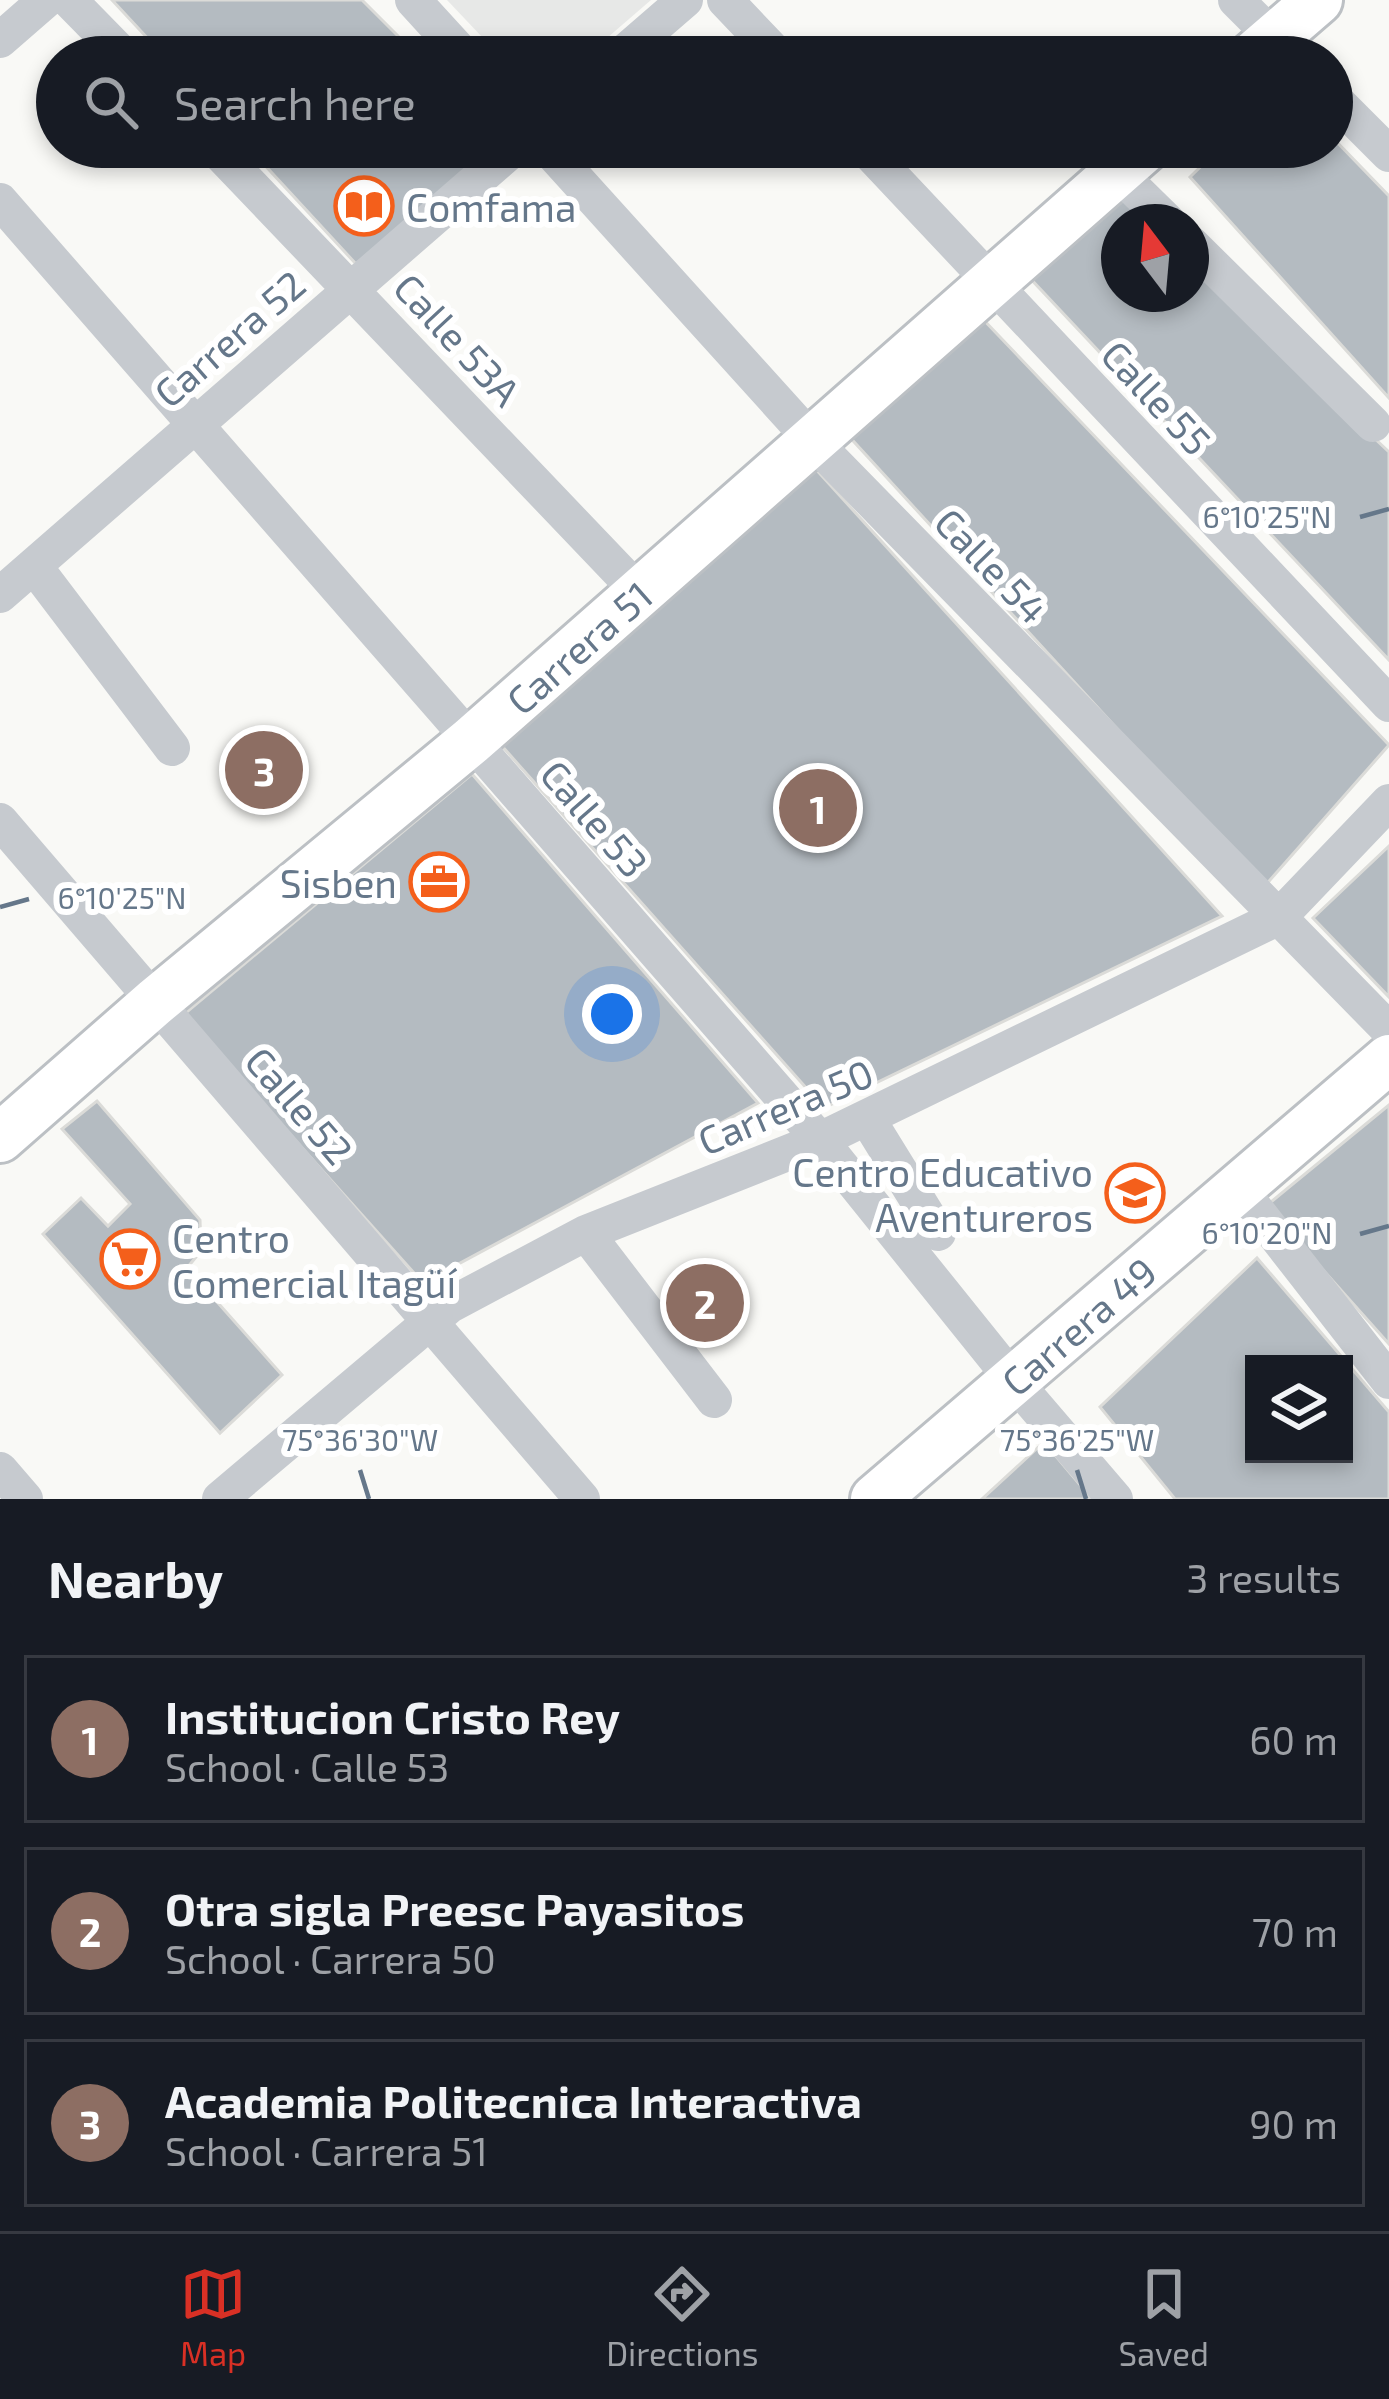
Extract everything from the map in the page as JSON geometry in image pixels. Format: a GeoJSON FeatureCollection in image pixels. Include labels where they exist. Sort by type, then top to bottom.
{"type":"FeatureCollection","features":[{"type":"Feature","properties":{"kind":"main road"},"geometry":{"type":"LineString","coordinates":[[1286,36],[1318,0]]}},
{"type":"Feature","properties":{"kind":"main road","name":"Carrera 51"},"geometry":{"type":"LineString","coordinates":[[0,1138],[155,1002],[471,741],[1123,168]]}},
{"type":"Feature","properties":{"kind":"main road","name":"Carrera 49"},"geometry":{"type":"LineString","coordinates":[[875,1499],[1389,1059]]}},
{"type":"Feature","properties":{"kind":"street"},"geometry":{"type":"LineString","coordinates":[[0,40],[46,0]]}},
{"type":"Feature","properties":{"kind":"street"},"geometry":{"type":"LineString","coordinates":[[69,0],[104,36]]}},
{"type":"Feature","properties":{"kind":"street"},"geometry":{"type":"LineString","coordinates":[[413,0],[446,36]]}},
{"type":"Feature","properties":{"kind":"street"},"geometry":{"type":"LineString","coordinates":[[643,36],[685,0]]}},
{"type":"Feature","properties":{"kind":"street"},"geometry":{"type":"LineString","coordinates":[[725,0],[759,36]]}},
{"type":"Feature","properties":{"kind":"street"},"geometry":{"type":"LineString","coordinates":[[1236,0],[1262,36]]}},
{"type":"Feature","properties":{"kind":"street"},"geometry":{"type":"LineString","coordinates":[[1353,118],[1389,154]]}},
{"type":"Feature","properties":{"kind":"street","name":"Calle 53A"},"geometry":{"type":"LineString","coordinates":[[235,168],[638,591]]}},
{"type":"Feature","properties":{"kind":"street","name":"Carrera 52"},"geometry":{"type":"LineString","coordinates":[[0,595],[491,168]]}},
{"type":"Feature","properties":{"kind":"street","name":"Calle 54"},"geometry":{"type":"LineString","coordinates":[[566,168],[811,439],[1389,1030]]}},
{"type":"Feature","properties":{"kind":"street","name":"Calle 55"},"geometry":{"type":"LineString","coordinates":[[884,168],[1389,704]]}},
{"type":"Feature","properties":{"kind":"street"},"geometry":{"type":"LineString","coordinates":[[1137,168],[1158,204]]}},
{"type":"Feature","properties":{"kind":"street","name":"Calle 53"},"geometry":{"type":"LineString","coordinates":[[0,201],[820,1140],[1115,1499]]}},
{"type":"Feature","properties":{"kind":"street"},"geometry":{"type":"LineString","coordinates":[[1209,262],[1373,424]]}},
{"type":"Feature","properties":{"kind":"street"},"geometry":{"type":"LineString","coordinates":[[34,566],[172,748]]}},
{"type":"Feature","properties":{"kind":"street","name":"Carrera 50"},"geometry":{"type":"LineString","coordinates":[[220,1499],[450,1305],[586,1233],[867,1118],[1279,916],[1389,802]]}},
{"type":"Feature","properties":{"kind":"street","name":"Calle 52"},"geometry":{"type":"LineString","coordinates":[[0,821],[581,1499]]}},
{"type":"Feature","properties":{"kind":"street"},"geometry":{"type":"LineString","coordinates":[[867,1118],[938,1233]]}},
{"type":"Feature","properties":{"kind":"street"},"geometry":{"type":"LineString","coordinates":[[1238,1187],[1389,1381]]}},
{"type":"Feature","properties":{"kind":"street"},"geometry":{"type":"LineString","coordinates":[[586,1233],[714,1400]]}},
{"type":"Feature","properties":{"kind":"street"},"geometry":{"type":"LineString","coordinates":[[0,1470],[26,1499]]}},
{"type":"Feature","properties":{"kind":"shaded area"},"geometry":{"type":"Polygon","coordinates":[[[447,0],[651,0],[609,36],[481,36],[447,0]]]}},
{"type":"Feature","properties":{"kind":"building"},"geometry":{"type":"Polygon","coordinates":[[[112,0],[362,0],[398,36],[145,36],[112,0]]]}},
{"type":"Feature","properties":{"kind":"building"},"geometry":{"type":"Polygon","coordinates":[[[1353,159],[1389,196],[1389,398],[1190,177],[1199,168],[1353,168],[1353,159]]]}},
{"type":"Feature","properties":{"kind":"building","name":"Comfama"},"geometry":{"type":"Polygon","coordinates":[[[267,168],[470,168],[356,264],[267,168]]]}},
{"type":"Feature","properties":{"kind":"building"},"geometry":{"type":"Polygon","coordinates":[[[1101,213],[1101,312],[1209,312],[1209,282],[1389,452],[1389,660],[1028,276],[1101,213]]]}},
{"type":"Feature","properties":{"kind":"building"},"geometry":{"type":"Polygon","coordinates":[[[978,314],[1389,745],[1263,888],[845,432],[978,314]]]}},
{"type":"Feature","properties":{"kind":"building"},"geometry":{"type":"Polygon","coordinates":[[[812,465],[1222,916],[824,1108],[493,736],[812,465]]]}},
{"type":"Feature","properties":{"kind":"building"},"geometry":{"type":"Polygon","coordinates":[[[472,774],[758,1103],[423,1283],[183,1015],[472,774]]]}},
{"type":"Feature","properties":{"kind":"building"},"geometry":{"type":"Polygon","coordinates":[[[1389,846],[1389,997],[1313,918],[1389,846]]]}},
{"type":"Feature","properties":{"kind":"building","name":"Centro Comercial Itagüí"},"geometry":{"type":"Polygon","coordinates":[[[97,1101],[200,1220],[201,1251],[187,1268],[282,1375],[220,1433],[43,1234],[81,1198],[108,1226],[130,1204],[62,1129],[97,1101]]]}},
{"type":"Feature","properties":{"kind":"building"},"geometry":{"type":"Polygon","coordinates":[[[1389,1105],[1389,1344],[1266,1206],[1389,1105]]]}},
{"type":"Feature","properties":{"kind":"building"},"geometry":{"type":"Polygon","coordinates":[[[1257,1258],[1340,1355],[1245,1355],[1245,1463],[1353,1463],[1353,1370],[1389,1412],[1389,1499],[1175,1499],[1100,1407],[1257,1258]]]}},
{"type":"Feature","properties":{"kind":"building"},"geometry":{"type":"Polygon","coordinates":[[[1044,1442],[1092,1499],[982,1499],[1044,1442]]]}},
{"type":"Feature","properties":{"kind":"place","name":"Comfama"},"geometry":{"type":"Point","coordinates":[364,206]}},
{"type":"Feature","properties":{"kind":"place","name":"Academia Politecnica Interactiva"},"geometry":{"type":"Point","coordinates":[264,770]}},
{"type":"Feature","properties":{"kind":"place","name":"Institucion Cristo Rey"},"geometry":{"type":"Point","coordinates":[818,808]}},
{"type":"Feature","properties":{"kind":"place","name":"Sisben"},"geometry":{"type":"Point","coordinates":[439,882]}},
{"type":"Feature","properties":{"kind":"place","name":"Centro Educativo Aventureros"},"geometry":{"type":"Point","coordinates":[1135,1193]}},
{"type":"Feature","properties":{"kind":"place","name":"Centro Comercial Itagüí"},"geometry":{"type":"Point","coordinates":[130,1259]}},
{"type":"Feature","properties":{"kind":"place","name":"Otra sigla Preesc Payasitos"},"geometry":{"type":"Point","coordinates":[705,1303]}}]}
